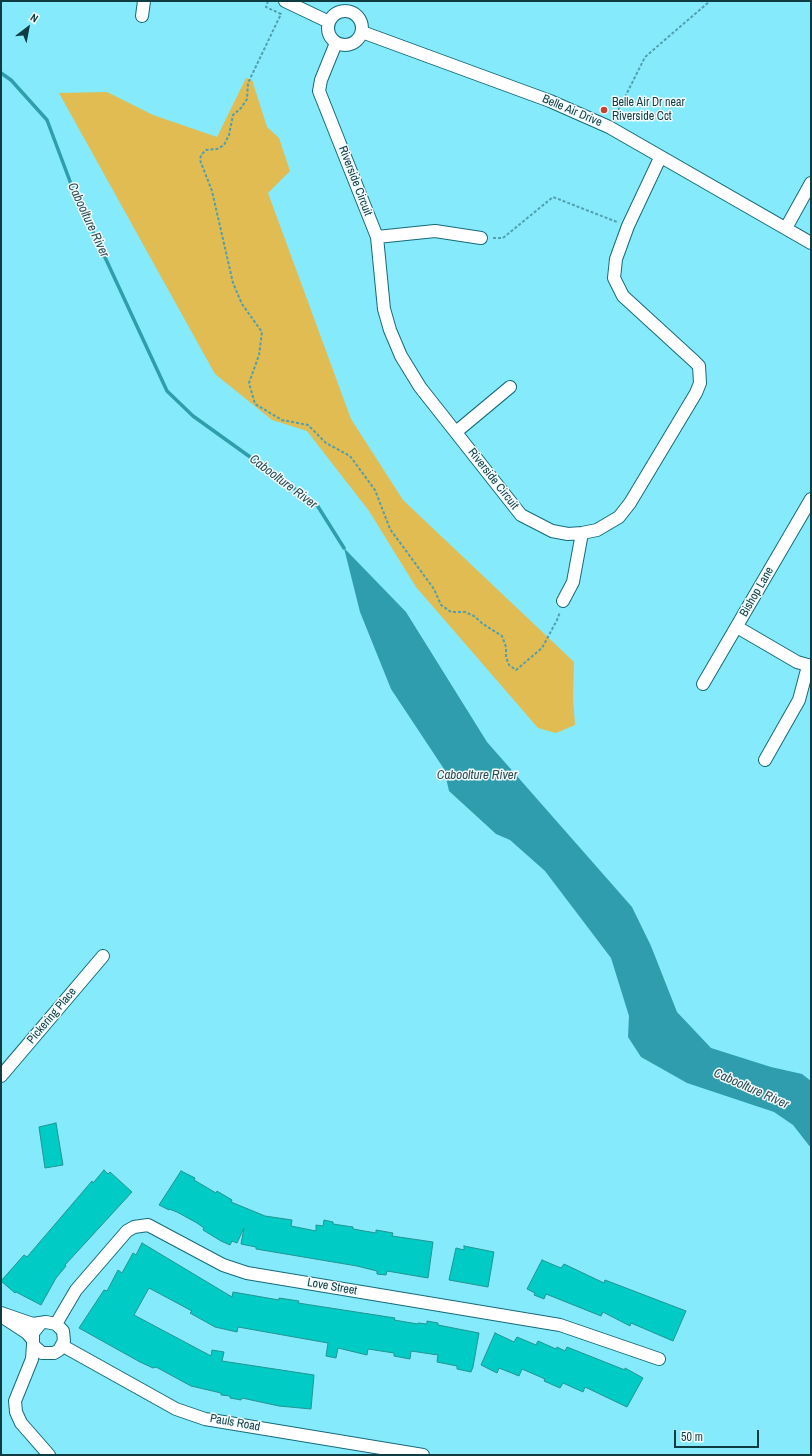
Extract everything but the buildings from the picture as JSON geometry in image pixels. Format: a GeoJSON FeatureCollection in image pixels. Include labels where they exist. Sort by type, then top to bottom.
{"type":"FeatureCollection","features":[{"type":"Feature","properties":{"kind":"street"},"geometry":{"type":"LineString","coordinates":[[142,16],[144,1]]}},
{"type":"Feature","properties":{"kind":"street"},"geometry":{"type":"LineString","coordinates":[[285,1],[329,22]]}},
{"type":"Feature","properties":{"kind":"street"},"geometry":{"type":"LineString","coordinates":[[353,6],[360,20],[362,32],[354,43],[345,46],[336,43],[328,34],[329,22],[333,16],[353,6]]}},
{"type":"Feature","properties":{"kind":"street","name":"Belle Air Drive"},"geometry":{"type":"LineString","coordinates":[[362,32],[550,101],[609,127],[660,158],[811,243]]}},
{"type":"Feature","properties":{"kind":"street","name":"Riverside Circuit"},"geometry":{"type":"LineString","coordinates":[[336,43],[321,80],[319,91],[376,237],[384,309],[390,330],[401,356],[420,388],[521,515],[552,531],[568,534],[597,530],[610,524],[619,517],[696,393],[700,383],[699,366],[623,296],[617,287],[613,269],[628,226],[660,158]]}},
{"type":"Feature","properties":{"kind":"street"},"geometry":{"type":"LineString","coordinates":[[786,228],[811,183]]}},
{"type":"Feature","properties":{"kind":"street"},"geometry":{"type":"LineString","coordinates":[[376,237],[435,231],[481,238]]}},
{"type":"Feature","properties":{"kind":"street"},"geometry":{"type":"LineString","coordinates":[[456,432],[510,387]]}},
{"type":"Feature","properties":{"kind":"street","name":"Bishop Lane"},"geometry":{"type":"LineString","coordinates":[[703,684],[811,499]]}},
{"type":"Feature","properties":{"kind":"street"},"geometry":{"type":"LineString","coordinates":[[563,601],[573,582],[582,533]]}},
{"type":"Feature","properties":{"kind":"street"},"geometry":{"type":"LineString","coordinates":[[737,627],[797,662],[809,666],[799,700],[765,760]]}},
{"type":"Feature","properties":{"kind":"street","name":"Pickering Place"},"geometry":{"type":"LineString","coordinates":[[1,1076],[103,956]]}},
{"type":"Feature","properties":{"kind":"street","name":"Love Street"},"geometry":{"type":"LineString","coordinates":[[56,1324],[76,1290],[127,1231],[134,1227],[148,1225],[223,1265],[247,1273],[560,1325],[659,1359]]}},
{"type":"Feature","properties":{"kind":"street"},"geometry":{"type":"LineString","coordinates":[[1,1314],[33,1324],[51,1322],[56,1324],[63,1331],[63,1346],[59,1350],[48,1354],[43,1358],[24,1381]]}},
{"type":"Feature","properties":{"kind":"street"},"geometry":{"type":"LineString","coordinates":[[1,1314],[27,1333],[32,1342],[42,1353],[48,1354]]}},
{"type":"Feature","properties":{"kind":"street"},"geometry":{"type":"LineString","coordinates":[[41,1323],[32,1333],[33,1352],[24,1381],[15,1401],[16,1412],[21,1423],[49,1455]]}},
{"type":"Feature","properties":{"kind":"street","name":"Pauls Road"},"geometry":{"type":"LineString","coordinates":[[63,1346],[176,1409],[206,1418],[423,1455]]}},
{"type":"Feature","properties":{"kind":"path"},"geometry":{"type":"LineString","coordinates":[[268,1],[266,7],[281,14],[248,83],[246,99],[241,108],[233,114],[224,145],[218,149],[206,150],[201,155],[200,160],[212,191],[233,283],[242,304],[262,332],[260,355],[249,383],[255,404],[282,420],[308,425],[326,443],[350,456],[375,490],[390,529],[434,589],[442,605],[451,612],[465,612],[474,616],[482,624],[502,636],[506,647],[506,657],[509,665],[516,670],[542,648],[557,620],[563,601]]}},
{"type":"Feature","properties":{"kind":"path"},"geometry":{"type":"LineString","coordinates":[[616,115],[645,57],[710,1]]}},
{"type":"Feature","properties":{"kind":"path"},"geometry":{"type":"LineString","coordinates":[[481,238],[504,238],[553,197],[628,226]]}},
{"type":"Feature","properties":{"kind":"shaded area"},"geometry":{"type":"Polygon","coordinates":[[[246,78],[252,80],[267,127],[279,138],[290,171],[268,193],[351,419],[403,500],[574,662],[573,698],[575,725],[556,733],[538,728],[416,587],[369,511],[307,431],[272,420],[215,374],[59,93],[107,92],[153,115],[217,137],[246,78]]]}},
{"type":"Feature","properties":{"kind":"water","name":"Caboolture River"},"geometry":{"type":"Polygon","coordinates":[[[344,548],[406,612],[487,742],[632,907],[651,946],[677,1012],[711,1048],[771,1067],[802,1074],[811,1081],[811,1148],[793,1125],[774,1112],[687,1083],[641,1057],[628,1037],[629,1016],[611,958],[545,871],[510,840],[496,834],[449,791],[444,769],[391,689],[360,612],[344,548]]]}},
{"type":"Feature","properties":{"kind":"waterway","name":"Caboolture River"},"geometry":{"type":"LineString","coordinates":[[1,73],[11,80],[47,120],[71,184],[167,391],[193,416],[317,505],[344,548]]}},
{"type":"Feature","properties":{"kind":"place","name":"Belle Air Dr near Riverside Cct"},"geometry":{"type":"Point","coordinates":[604,110]}}]}
